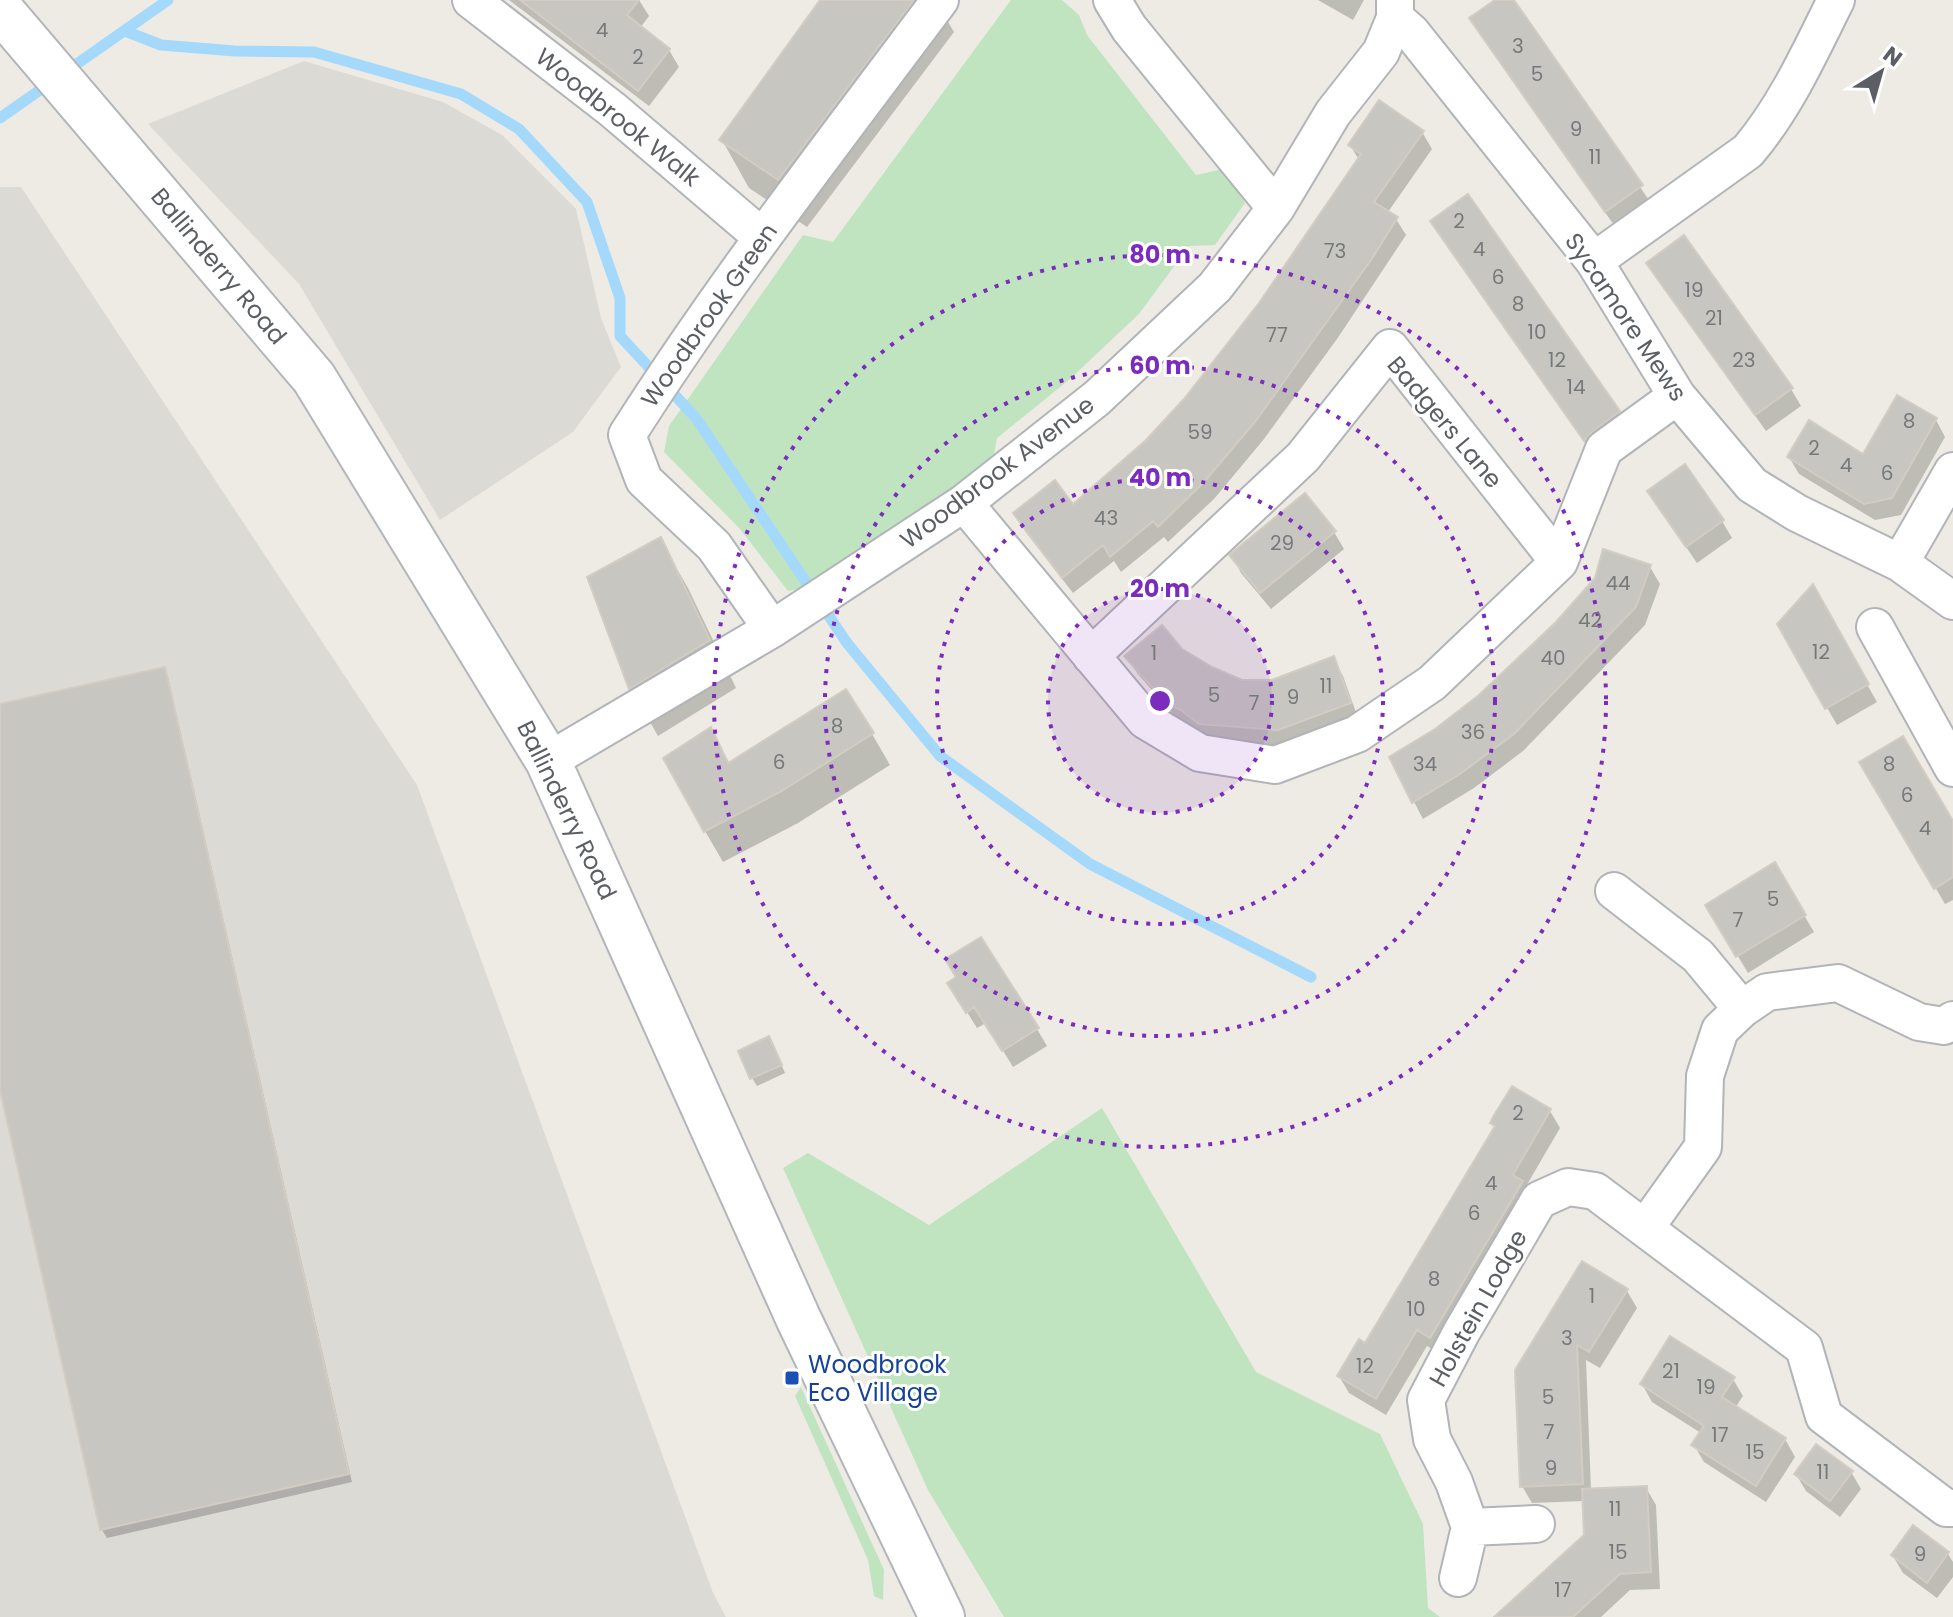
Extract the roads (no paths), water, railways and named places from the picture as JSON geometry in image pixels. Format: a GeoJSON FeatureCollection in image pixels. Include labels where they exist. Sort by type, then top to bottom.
{"type":"FeatureCollection","features":[{"type":"Feature","properties":{"kind":"main road","name":"Ballinderry Road"},"geometry":{"type":"LineString","coordinates":[[0,9],[314,378],[548,761],[799,1320],[942,1617]]}},
{"type":"Feature","properties":{"kind":"street","name":"Woodbrook Walk"},"geometry":{"type":"LineString","coordinates":[[471,0],[613,110],[762,237]]}},
{"type":"Feature","properties":{"kind":"street","name":"Woodbrook Green"},"geometry":{"type":"LineString","coordinates":[[785,621],[714,546],[644,480],[627,435],[677,356],[762,237],[940,0]]}},
{"type":"Feature","properties":{"kind":"street"},"geometry":{"type":"LineString","coordinates":[[1112,0],[1129,28],[1276,208]]}},
{"type":"Feature","properties":{"kind":"street"},"geometry":{"type":"LineString","coordinates":[[1594,261],[1748,151],[1768,127],[1803,68],[1836,0]]}},
{"type":"Feature","properties":{"kind":"street","name":"Woodbrook Avenue"},"geometry":{"type":"LineString","coordinates":[[548,761],[785,621],[964,503],[1097,398],[1204,297],[1276,208],[1333,113],[1381,52],[1395,9]]}},
{"type":"Feature","properties":{"kind":"street","name":"Sycamore Mews"},"geometry":{"type":"LineString","coordinates":[[1395,9],[1594,261],[1677,396],[1752,485],[1797,513],[1900,563],[1953,601]]}},
{"type":"Feature","properties":{"kind":"street","name":"Badgers Lane"},"geometry":{"type":"LineString","coordinates":[[1091,656],[1303,457],[1390,348],[1559,562]]}},
{"type":"Feature","properties":{"kind":"street"},"geometry":{"type":"LineString","coordinates":[[964,503],[1145,720],[1200,753],[1275,765],[1357,734],[1432,683],[1559,562],[1604,449],[1677,396]]}},
{"type":"Feature","properties":{"kind":"street"},"geometry":{"type":"LineString","coordinates":[[1900,563],[1953,471]]}},
{"type":"Feature","properties":{"kind":"street"},"geometry":{"type":"LineString","coordinates":[[1875,627],[1953,768]]}},
{"type":"Feature","properties":{"kind":"street"},"geometry":{"type":"LineString","coordinates":[[1614,891],[1698,956],[1742,1009]]}},
{"type":"Feature","properties":{"kind":"street"},"geometry":{"type":"LineString","coordinates":[[1645,1228],[1703,1147],[1705,1076],[1720,1030],[1742,1009],[1767,992],[1838,983],[1919,1022],[1944,1026],[1953,1020]]}},
{"type":"Feature","properties":{"kind":"street","name":"Holstein Lodge"},"geometry":{"type":"LineString","coordinates":[[1470,1527],[1454,1482],[1432,1439],[1426,1400],[1461,1333],[1539,1200],[1568,1187],[1595,1191],[1804,1348],[1824,1416],[1946,1508],[1953,1508]]}},
{"type":"Feature","properties":{"kind":"street"},"geometry":{"type":"LineString","coordinates":[[1458,1578],[1470,1527],[1536,1524]]}},
{"type":"Feature","properties":{"kind":"waterway"},"geometry":{"type":"LineString","coordinates":[[64,73],[168,0]]}},
{"type":"Feature","properties":{"kind":"waterway"},"geometry":{"type":"LineString","coordinates":[[125,31],[161,45],[235,51],[314,52],[461,94],[519,129],[587,202],[620,298],[620,336],[696,418],[847,643],[940,756],[1090,864],[1311,977]]}},
{"type":"Feature","properties":{"kind":"waterway"},"geometry":{"type":"LineString","coordinates":[[0,118],[50,83]]}},
{"type":"Feature","properties":{"kind":"place","name":"Woodbrook Eco Village"},"geometry":{"type":"Point","coordinates":[792,1378]}}]}
